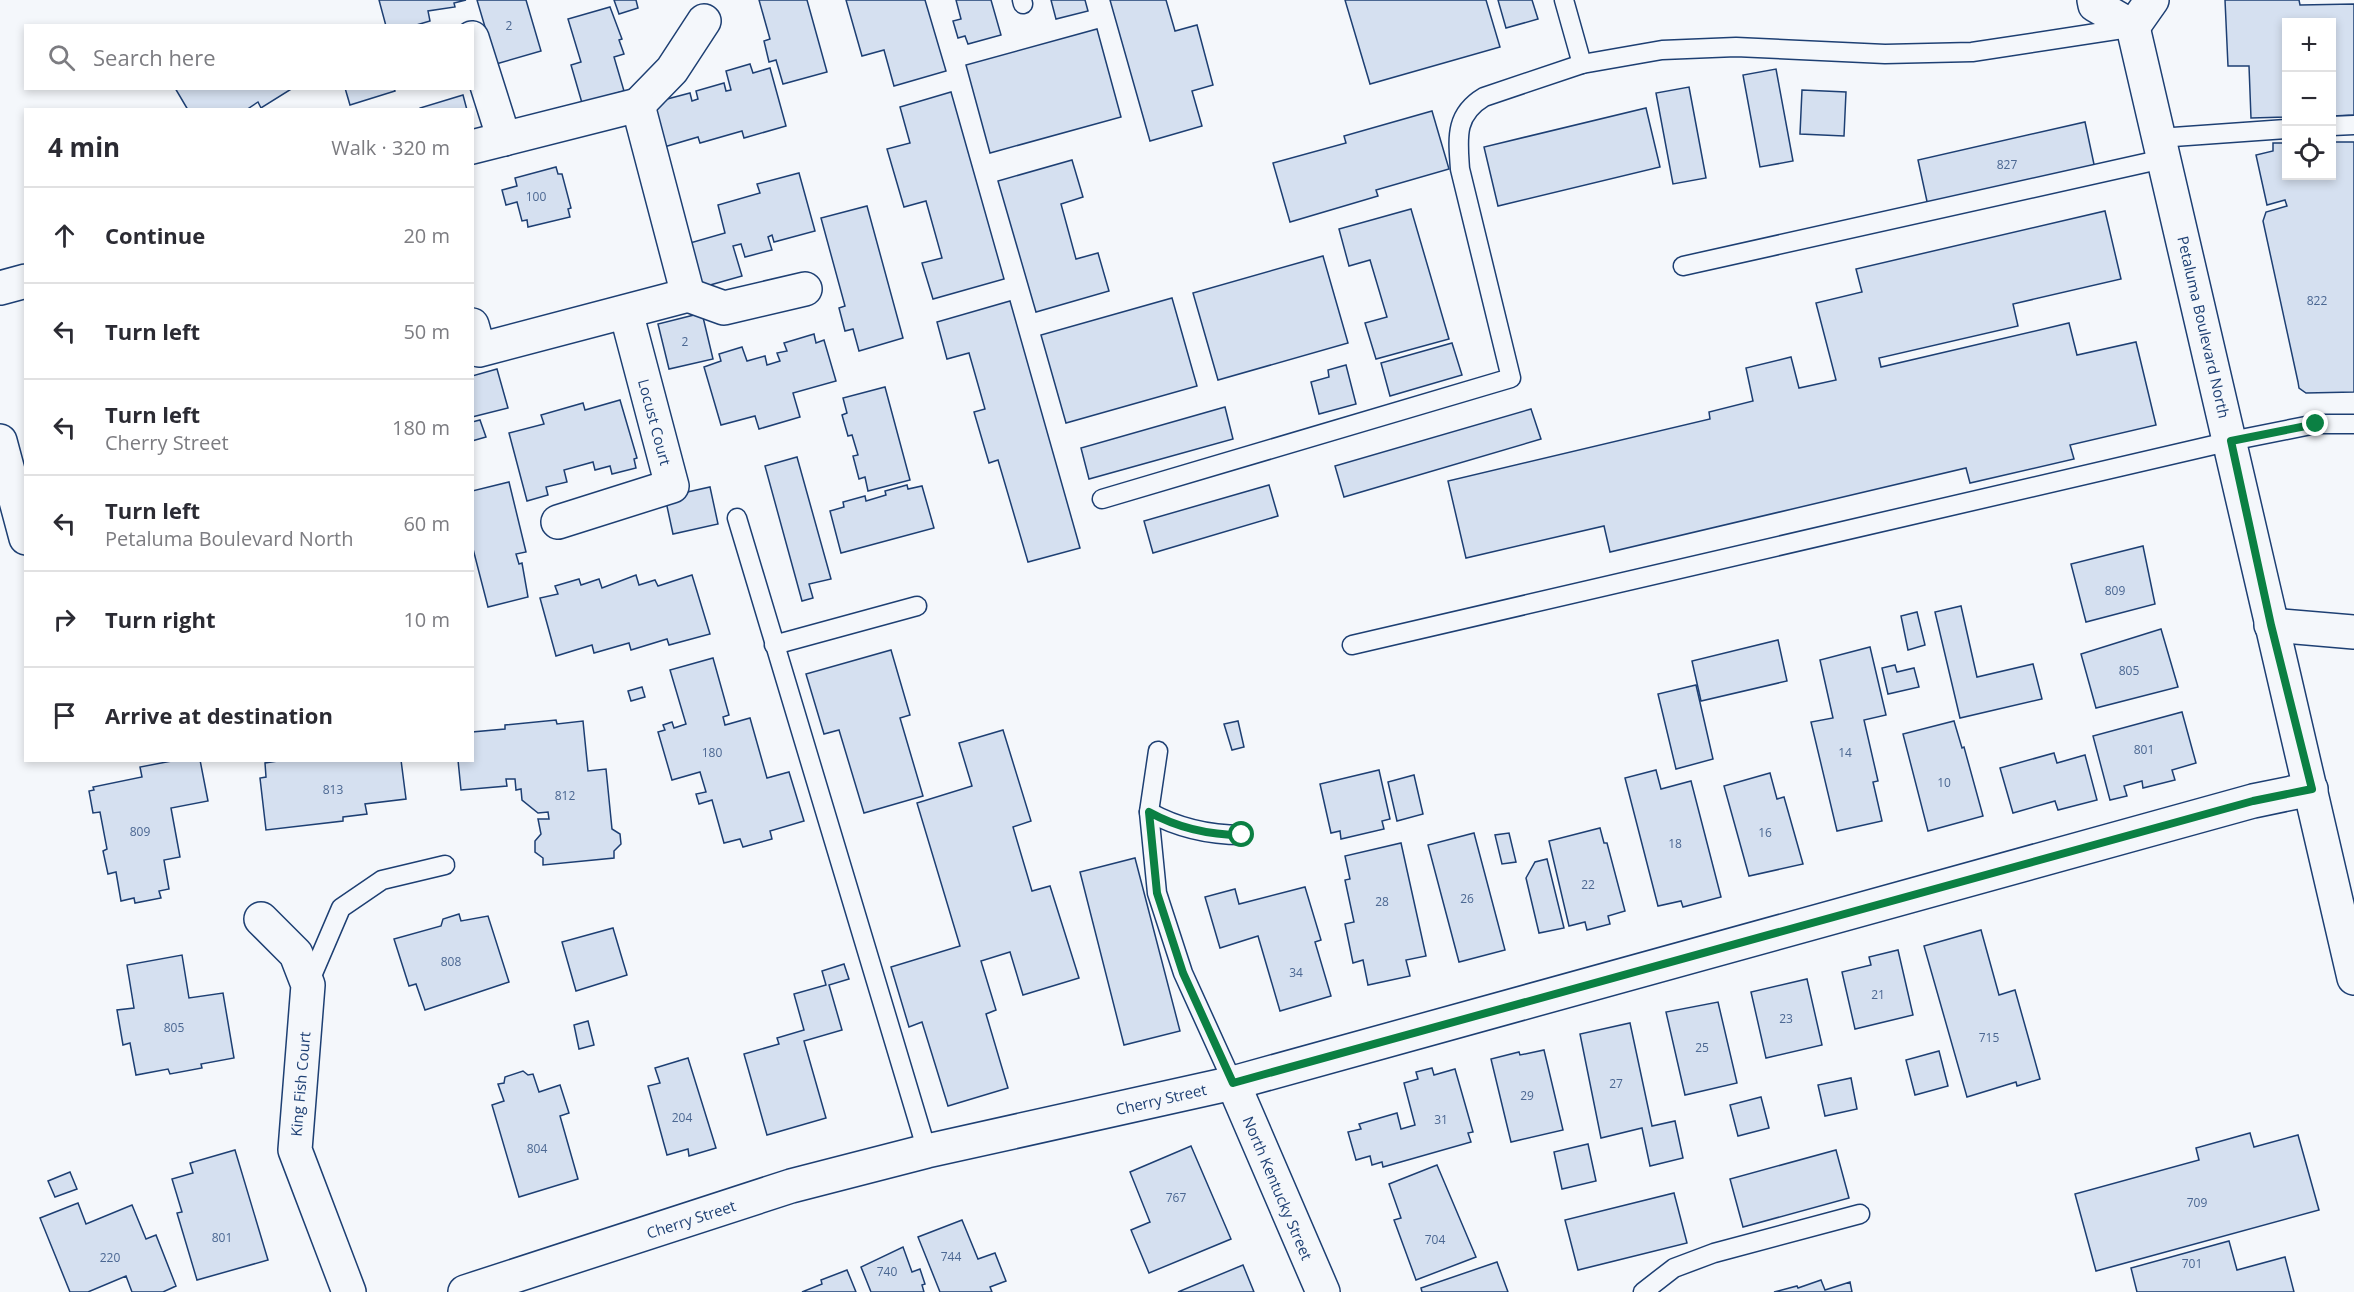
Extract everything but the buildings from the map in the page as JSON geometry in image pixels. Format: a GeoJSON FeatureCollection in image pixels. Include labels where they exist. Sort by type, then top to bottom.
{"type":"FeatureCollection","features":[{"type":"Feature","properties":{"kind":"street"},"geometry":{"type":"LineString","coordinates":[[2094,0],[2095,5],[2133,27],[2152,0]]}},
{"type":"Feature","properties":{"kind":"street"},"geometry":{"type":"LineString","coordinates":[[474,146],[638,105],[672,70],[704,21]]}},
{"type":"Feature","properties":{"kind":"street","name":"Petaluma Boulevard North"},"geometry":{"type":"LineString","coordinates":[[2133,27],[2231,441],[2271,625],[2312,789],[2354,978]]}},
{"type":"Feature","properties":{"kind":"street"},"geometry":{"type":"LineString","coordinates":[[474,44],[504,139]]}},
{"type":"Feature","properties":{"kind":"street"},"geometry":{"type":"LineString","coordinates":[[638,105],[688,295]]}},
{"type":"Feature","properties":{"kind":"street"},"geometry":{"type":"LineString","coordinates":[[0,288],[24,282]]}},
{"type":"Feature","properties":{"kind":"street"},"geometry":{"type":"LineString","coordinates":[[476,337],[626,312],[688,295],[724,308],[805,289]]}},
{"type":"Feature","properties":{"kind":"street","name":"Locust Court"},"geometry":{"type":"LineString","coordinates":[[558,522],[672,486],[626,312]]}},
{"type":"Feature","properties":{"kind":"street"},"geometry":{"type":"LineString","coordinates":[[0,441],[24,531]]}},
{"type":"Feature","properties":{"kind":"street"},"geometry":{"type":"LineString","coordinates":[[2271,625],[2354,633]]}},
{"type":"Feature","properties":{"kind":"street","name":"Cherry Street"},"geometry":{"type":"LineString","coordinates":[[465,1292],[791,1186],[927,1151],[1233,1083],[2253,801],[2312,789]]}},
{"type":"Feature","properties":{"kind":"street","name":"King Fish Court"},"geometry":{"type":"LineString","coordinates":[[261,920],[296,954],[308,985],[295,1150],[348,1292]]}},
{"type":"Feature","properties":{"kind":"street","name":"North Kentucky Street"},"geometry":{"type":"LineString","coordinates":[[1233,1083],[1323,1292]]}},
{"type":"Feature","properties":{"kind":"lane"},"geometry":{"type":"LineString","coordinates":[[1564,0],[1582,64]]}},
{"type":"Feature","properties":{"kind":"lane"},"geometry":{"type":"LineString","coordinates":[[1102,499],[1511,378],[1460,170],[1458,136],[1469,105],[1484,97],[1582,64],[1662,50],[1736,47],[1885,54],[1972,52],[2133,27]]}},
{"type":"Feature","properties":{"kind":"lane"},"geometry":{"type":"LineString","coordinates":[[2336,126],[2354,125]]}},
{"type":"Feature","properties":{"kind":"lane"},"geometry":{"type":"LineString","coordinates":[[1683,266],[2161,148],[2282,130]]}},
{"type":"Feature","properties":{"kind":"lane"},"geometry":{"type":"LineString","coordinates":[[1352,645],[2231,441],[2316,424],[2354,424]]}},
{"type":"Feature","properties":{"kind":"lane"},"geometry":{"type":"LineString","coordinates":[[737,518],[927,1151]]}},
{"type":"Feature","properties":{"kind":"lane"},"geometry":{"type":"LineString","coordinates":[[774,645],[917,606]]}},
{"type":"Feature","properties":{"kind":"lane"},"geometry":{"type":"LineString","coordinates":[[1158,750],[1149,812],[1157,893],[1183,973],[1233,1083]]}},
{"type":"Feature","properties":{"kind":"lane"},"geometry":{"type":"LineString","coordinates":[[1149,812],[1170,824],[1204,832],[1242,835]]}},
{"type":"Feature","properties":{"kind":"lane"},"geometry":{"type":"LineString","coordinates":[[308,985],[340,908],[382,880],[445,865]]}},
{"type":"Feature","properties":{"kind":"lane"},"geometry":{"type":"LineString","coordinates":[[1643,1292],[1674,1268],[1714,1253],[1860,1214]]}},
{"type":"Feature","properties":{"kind":"route"},"geometry":{"type":"LineString","coordinates":[[1242,835],[1204,832],[1170,824],[1149,812],[1157,893],[1183,973],[1233,1083],[2253,801],[2312,789],[2271,625],[2231,441],[2316,424]]}}]}
